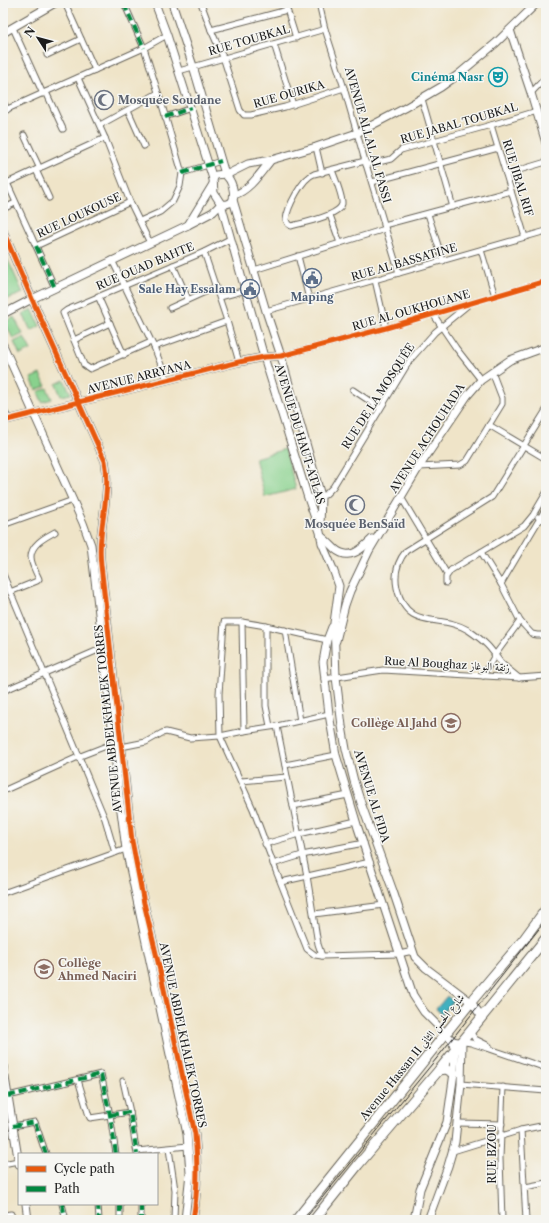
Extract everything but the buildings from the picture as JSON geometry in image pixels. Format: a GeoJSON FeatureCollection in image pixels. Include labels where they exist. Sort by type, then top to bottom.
{"type":"FeatureCollection","features":[{"type":"Feature","properties":{"kind":"highway","name":"Avenue Hassan II شارع الحسن الثاني"},"geometry":{"type":"LineString","coordinates":[[296,1220],[449,1037],[471,1002],[524,939],[546,910]]}},
{"type":"Feature","properties":{"kind":"highway"},"geometry":{"type":"LineString","coordinates":[[314,1220],[358,1165],[439,1070],[546,938]]}},
{"type":"Feature","properties":{"kind":"highway"},"geometry":{"type":"LineString","coordinates":[[439,1070],[446,1069],[454,1073]]}},
{"type":"Feature","properties":{"kind":"street"},"geometry":{"type":"LineString","coordinates":[[3,34],[55,3]]}},
{"type":"Feature","properties":{"kind":"street"},"geometry":{"type":"LineString","coordinates":[[65,3],[95,70]]}},
{"type":"Feature","properties":{"kind":"street"},"geometry":{"type":"LineString","coordinates":[[124,3],[144,48],[182,173],[180,186],[173,201],[160,212],[140,221]]}},
{"type":"Feature","properties":{"kind":"street"},"geometry":{"type":"LineString","coordinates":[[155,3],[191,108],[213,182]]}},
{"type":"Feature","properties":{"kind":"street"},"geometry":{"type":"LineString","coordinates":[[172,3],[226,174]]}},
{"type":"Feature","properties":{"kind":"street"},"geometry":{"type":"LineString","coordinates":[[201,3],[223,58]]}},
{"type":"Feature","properties":{"kind":"street"},"geometry":{"type":"LineString","coordinates":[[285,3],[296,38]]}},
{"type":"Feature","properties":{"kind":"street","name":"AVENUE ALLAL AL FASSI"},"geometry":{"type":"LineString","coordinates":[[319,3],[325,29],[399,273]]}},
{"type":"Feature","properties":{"kind":"street"},"geometry":{"type":"LineString","coordinates":[[188,225],[216,175],[226,174],[248,164],[271,160],[357,133],[422,99],[458,74],[510,30],[537,3]]}},
{"type":"Feature","properties":{"kind":"street"},"geometry":{"type":"LineString","coordinates":[[211,30],[287,10]]}},
{"type":"Feature","properties":{"kind":"street"},"geometry":{"type":"LineString","coordinates":[[13,28],[63,129]]}},
{"type":"Feature","properties":{"kind":"street","name":"RUE TOUBKAL"},"geometry":{"type":"LineString","coordinates":[[179,71],[325,29]]}},
{"type":"Feature","properties":{"kind":"street"},"geometry":{"type":"LineString","coordinates":[[510,30],[546,143]]}},
{"type":"Feature","properties":{"kind":"street"},"geometry":{"type":"LineString","coordinates":[[3,101],[5,111],[144,48],[167,35]]}},
{"type":"Feature","properties":{"kind":"street"},"geometry":{"type":"LineString","coordinates":[[47,56],[81,39]]}},
{"type":"Feature","properties":{"kind":"street"},"geometry":{"type":"LineString","coordinates":[[274,44],[293,105]]}},
{"type":"Feature","properties":{"kind":"street","name":"RUE OURIKA"},"geometry":{"type":"LineString","coordinates":[[223,58],[240,110],[247,116],[293,105],[344,88]]}},
{"type":"Feature","properties":{"kind":"street"},"geometry":{"type":"LineString","coordinates":[[531,93],[546,77]]}},
{"type":"Feature","properties":{"kind":"street"},"geometry":{"type":"LineString","coordinates":[[78,78],[106,138],[130,202],[150,243]]}},
{"type":"Feature","properties":{"kind":"street"},"geometry":{"type":"LineString","coordinates":[[100,125],[158,93]]}},
{"type":"Feature","properties":{"kind":"street"},"geometry":{"type":"LineString","coordinates":[[422,99],[453,207]]}},
{"type":"Feature","properties":{"kind":"street"},"geometry":{"type":"LineString","coordinates":[[165,117],[191,108]]}},
{"type":"Feature","properties":{"kind":"street"},"geometry":{"type":"LineString","coordinates":[[128,110],[144,146]]}},
{"type":"Feature","properties":{"kind":"street","name":"RUE JABAL TOUBKAL"},"geometry":{"type":"LineString","coordinates":[[330,215],[291,226],[286,220],[289,207],[305,181],[311,175],[391,159],[401,150],[537,111]]}},
{"type":"Feature","properties":{"kind":"street","name":"RUE JIBAL RIF"},"geometry":{"type":"LineString","coordinates":[[491,125],[525,237]]}},
{"type":"Feature","properties":{"kind":"street"},"geometry":{"type":"LineString","coordinates":[[24,135],[49,198]]}},
{"type":"Feature","properties":{"kind":"street"},"geometry":{"type":"LineString","coordinates":[[7,183],[106,138]]}},
{"type":"Feature","properties":{"kind":"street"},"geometry":{"type":"LineString","coordinates":[[316,147],[322,173]]}},
{"type":"Feature","properties":{"kind":"street"},"geometry":{"type":"LineString","coordinates":[[372,182],[498,148]]}},
{"type":"Feature","properties":{"kind":"street"},"geometry":{"type":"LineString","coordinates":[[3,314],[112,260],[188,225],[213,212],[221,204],[226,205],[230,203],[248,187],[271,160]]}},
{"type":"Feature","properties":{"kind":"street"},"geometry":{"type":"LineString","coordinates":[[182,173],[221,161]]}},
{"type":"Feature","properties":{"kind":"street"},"geometry":{"type":"LineString","coordinates":[[506,174],[546,162]]}},
{"type":"Feature","properties":{"kind":"street"},"geometry":{"type":"LineString","coordinates":[[332,170],[342,204],[338,210],[330,215],[340,243]]}},
{"type":"Feature","properties":{"kind":"street"},"geometry":{"type":"LineString","coordinates":[[3,174],[55,288]]}},
{"type":"Feature","properties":{"kind":"street","name":"AVENUE DU HAUT-ATLAS"},"geometry":{"type":"LineString","coordinates":[[226,174],[232,185],[234,198],[254,270],[281,356],[321,496],[320,534]]}},
{"type":"Feature","properties":{"kind":"street","name":"AVENUE DU HAUT-ATLAS"},"geometry":{"type":"LineString","coordinates":[[213,182],[216,197],[221,204],[264,357],[308,498],[338,586],[334,623]]}},
{"type":"Feature","properties":{"kind":"street"},"geometry":{"type":"LineString","coordinates":[[254,270],[385,227],[511,191]]}},
{"type":"Feature","properties":{"kind":"street","name":"RUE LOUKOUSE"},"geometry":{"type":"LineString","coordinates":[[36,246],[130,202]]}},
{"type":"Feature","properties":{"kind":"street"},"geometry":{"type":"LineString","coordinates":[[3,209],[15,203]]}},
{"type":"Feature","properties":{"kind":"street"},"geometry":{"type":"LineString","coordinates":[[428,214],[443,261]]}},
{"type":"Feature","properties":{"kind":"street","name":"AVENUE ABDELKHALEK TORRES"},"geometry":{"type":"LineString","coordinates":[[3,231],[105,462],[107,472],[100,539],[101,565],[118,745],[119,796],[126,849],[177,1084],[188,1146],[190,1173],[185,1220]]}},
{"type":"Feature","properties":{"kind":"street","name":"RUE AL BASSATINE"},"geometry":{"type":"LineString","coordinates":[[266,311],[546,231]]}},
{"type":"Feature","properties":{"kind":"street","name":"RUE OUAD BAHTE"},"geometry":{"type":"LineString","coordinates":[[74,340],[63,313],[67,310],[204,252],[230,239]]}},
{"type":"Feature","properties":{"kind":"street"},"geometry":{"type":"LineString","coordinates":[[481,250],[495,296]]}},
{"type":"Feature","properties":{"kind":"street"},"geometry":{"type":"LineString","coordinates":[[204,252],[220,297],[239,362]]}},
{"type":"Feature","properties":{"kind":"street"},"geometry":{"type":"LineString","coordinates":[[298,256],[309,299]]}},
{"type":"Feature","properties":{"kind":"street"},"geometry":{"type":"LineString","coordinates":[[112,260],[154,347],[166,380]]}},
{"type":"Feature","properties":{"kind":"street"},"geometry":{"type":"LineString","coordinates":[[173,265],[188,299]]}},
{"type":"Feature","properties":{"kind":"street"},"geometry":{"type":"LineString","coordinates":[[374,280],[386,328]]}},
{"type":"Feature","properties":{"kind":"street","name":"RUE AL OUKHOUANE"},"geometry":{"type":"LineString","coordinates":[[281,356],[471,304],[546,281]]}},
{"type":"Feature","properties":{"kind":"street"},"geometry":{"type":"LineString","coordinates":[[170,308],[216,287]]}},
{"type":"Feature","properties":{"kind":"street"},"geometry":{"type":"LineString","coordinates":[[220,297],[246,290]]}},
{"type":"Feature","properties":{"kind":"street"},"geometry":{"type":"LineString","coordinates":[[98,296],[124,355]]}},
{"type":"Feature","properties":{"kind":"street","name":"RUE DE LA MOSQUÉE"},"geometry":{"type":"LineString","coordinates":[[321,496],[325,495],[333,487],[410,360],[441,326],[471,304]]}},
{"type":"Feature","properties":{"kind":"street"},"geometry":{"type":"LineString","coordinates":[[433,314],[456,348],[481,380]]}},
{"type":"Feature","properties":{"kind":"street"},"geometry":{"type":"LineString","coordinates":[[154,347],[227,321]]}},
{"type":"Feature","properties":{"kind":"street"},"geometry":{"type":"LineString","coordinates":[[110,323],[74,340],[84,365],[88,369],[91,370],[151,342]]}},
{"type":"Feature","properties":{"kind":"street","name":"AVENUE ABDELKHALEK TORRES"},"geometry":{"type":"LineString","coordinates":[[3,346],[73,500],[91,545],[103,648],[137,870],[159,966],[197,1153],[197,1178],[193,1220]]}},
{"type":"Feature","properties":{"kind":"street","name":"AVENUE ACHOUHADA"},"geometry":{"type":"LineString","coordinates":[[380,530],[462,402],[481,380],[510,360],[546,347]]}},
{"type":"Feature","properties":{"kind":"street","name":"AVENUE ARRYANA"},"geometry":{"type":"LineString","coordinates":[[6,420],[239,362],[264,357],[281,356]]}},
{"type":"Feature","properties":{"kind":"street"},"geometry":{"type":"LineString","coordinates":[[419,467],[433,468],[464,464],[467,461],[503,401],[492,372]]}},
{"type":"Feature","properties":{"kind":"street"},"geometry":{"type":"LineString","coordinates":[[353,390],[380,408]]}},
{"type":"Feature","properties":{"kind":"street"},"geometry":{"type":"LineString","coordinates":[[3,408],[6,420]]}},
{"type":"Feature","properties":{"kind":"street"},"geometry":{"type":"LineString","coordinates":[[519,678],[502,664],[487,645],[466,629],[452,624],[419,617],[409,612],[405,608],[395,580],[398,561],[406,551],[492,497],[546,410]]}},
{"type":"Feature","properties":{"kind":"street"},"geometry":{"type":"LineString","coordinates":[[489,425],[546,459]]}},
{"type":"Feature","properties":{"kind":"street"},"geometry":{"type":"LineString","coordinates":[[446,584],[445,580],[447,574],[462,563],[518,530],[528,522],[546,493]]}},
{"type":"Feature","properties":{"kind":"street"},"geometry":{"type":"LineString","coordinates":[[308,498],[321,496]]}},
{"type":"Feature","properties":{"kind":"street"},"geometry":{"type":"LineString","coordinates":[[402,497],[447,574]]}},
{"type":"Feature","properties":{"kind":"street"},"geometry":{"type":"LineString","coordinates":[[3,525],[73,500]]}},
{"type":"Feature","properties":{"kind":"street"},"geometry":{"type":"LineString","coordinates":[[501,584],[546,508]]}},
{"type":"Feature","properties":{"kind":"street"},"geometry":{"type":"LineString","coordinates":[[533,515],[546,522]]}},
{"type":"Feature","properties":{"kind":"street"},"geometry":{"type":"LineString","coordinates":[[320,534],[340,553],[351,555],[361,550],[380,530]]}},
{"type":"Feature","properties":{"kind":"street","name":"AVENUE AL FIDA"},"geometry":{"type":"LineString","coordinates":[[380,530],[358,571],[350,591],[334,646],[342,726],[354,781],[415,958],[471,1002],[482,1017]]}},
{"type":"Feature","properties":{"kind":"street"},"geometry":{"type":"LineString","coordinates":[[10,592],[39,579],[31,556],[36,544],[55,532]]}},
{"type":"Feature","properties":{"kind":"street"},"geometry":{"type":"LineString","coordinates":[[481,552],[501,584],[520,621],[532,634],[539,636],[546,635]]}},
{"type":"Feature","properties":{"kind":"street"},"geometry":{"type":"LineString","coordinates":[[3,574],[105,819],[115,852]]}},
{"type":"Feature","properties":{"kind":"street"},"geometry":{"type":"LineString","coordinates":[[483,676],[495,655],[520,621]]}},
{"type":"Feature","properties":{"kind":"street"},"geometry":{"type":"LineString","coordinates":[[334,623],[334,646],[285,630],[242,622],[224,622],[219,694],[220,736],[241,781],[308,949],[315,954],[322,956],[399,954],[413,950]]}},
{"type":"Feature","properties":{"kind":"street"},"geometry":{"type":"LineString","coordinates":[[242,622],[244,731]]}},
{"type":"Feature","properties":{"kind":"street","name":"AVENUE AL FIDA"},"geometry":{"type":"LineString","coordinates":[[334,623],[326,644],[323,662],[324,679],[336,755],[413,995],[424,1012],[449,1037]]}},
{"type":"Feature","properties":{"kind":"street"},"geometry":{"type":"LineString","coordinates":[[266,626],[266,698],[270,726]]}},
{"type":"Feature","properties":{"kind":"street"},"geometry":{"type":"LineString","coordinates":[[285,630],[300,721]]}},
{"type":"Feature","properties":{"kind":"street"},"geometry":{"type":"LineString","coordinates":[[3,691],[103,648]]}},
{"type":"Feature","properties":{"kind":"street","name":"Rue Al Boughaz زنقة البوغاز"},"geometry":{"type":"LineString","coordinates":[[324,679],[384,670],[519,678],[546,676]]}},
{"type":"Feature","properties":{"kind":"street"},"geometry":{"type":"LineString","coordinates":[[3,792],[78,757],[118,745],[146,742],[166,732],[190,738],[220,736],[270,726],[277,726],[329,714]]}},
{"type":"Feature","properties":{"kind":"street"},"geometry":{"type":"LineString","coordinates":[[277,726],[307,876],[318,944],[322,956]]}},
{"type":"Feature","properties":{"kind":"street"},"geometry":{"type":"LineString","coordinates":[[285,765],[336,755]]}},
{"type":"Feature","properties":{"kind":"street"},"geometry":{"type":"LineString","coordinates":[[241,781],[287,777]]}},
{"type":"Feature","properties":{"kind":"street"},"geometry":{"type":"LineString","coordinates":[[293,806],[348,795]]}},
{"type":"Feature","properties":{"kind":"street"},"geometry":{"type":"LineString","coordinates":[[265,844],[299,834],[356,821]]}},
{"type":"Feature","properties":{"kind":"street"},"geometry":{"type":"LineString","coordinates":[[273,864],[302,855],[364,843]]}},
{"type":"Feature","properties":{"kind":"street"},"geometry":{"type":"LineString","coordinates":[[3,893],[126,849]]}},
{"type":"Feature","properties":{"kind":"street"},"geometry":{"type":"LineString","coordinates":[[281,882],[370,862]]}},
{"type":"Feature","properties":{"kind":"street"},"geometry":{"type":"LineString","coordinates":[[381,895],[393,891]]}},
{"type":"Feature","properties":{"kind":"street"},"geometry":{"type":"LineString","coordinates":[[314,914],[384,905]]}},
{"type":"Feature","properties":{"kind":"street"},"geometry":{"type":"LineString","coordinates":[[470,1031],[475,1039],[495,1050]]}},
{"type":"Feature","properties":{"kind":"street"},"geometry":{"type":"LineString","coordinates":[[449,1037],[462,1042],[495,1050],[546,1068]]}},
{"type":"Feature","properties":{"kind":"street"},"geometry":{"type":"LineString","coordinates":[[414,1220],[420,1189],[447,1122],[454,1073],[455,1050],[449,1037]]}},
{"type":"Feature","properties":{"kind":"street"},"geometry":{"type":"LineString","coordinates":[[428,1220],[452,1151],[458,1123],[462,1042]]}},
{"type":"Feature","properties":{"kind":"street"},"geometry":{"type":"LineString","coordinates":[[3,1067],[6,1101],[13,1126],[18,1162],[3,1164]]}},
{"type":"Feature","properties":{"kind":"street"},"geometry":{"type":"LineString","coordinates":[[6,1101],[101,1074],[110,1115],[116,1153]]}},
{"type":"Feature","properties":{"kind":"street"},"geometry":{"type":"LineString","coordinates":[[78,1080],[90,1118],[130,1112]]}},
{"type":"Feature","properties":{"kind":"street"},"geometry":{"type":"LineString","coordinates":[[124,1081],[137,1153],[188,1146]]}},
{"type":"Feature","properties":{"kind":"street"},"geometry":{"type":"LineString","coordinates":[[461,1084],[546,1091]]}},
{"type":"Feature","properties":{"kind":"street","name":"RUE BZOU"},"geometry":{"type":"LineString","coordinates":[[502,1220],[500,1158],[503,1087]]}},
{"type":"Feature","properties":{"kind":"street"},"geometry":{"type":"LineString","coordinates":[[13,1126],[35,1122],[46,1153]]}},
{"type":"Feature","properties":{"kind":"street"},"geometry":{"type":"LineString","coordinates":[[458,1123],[502,1124]]}},
{"type":"Feature","properties":{"kind":"street"},"geometry":{"type":"LineString","coordinates":[[452,1151],[493,1140],[521,1130],[546,1125]]}},
{"type":"Feature","properties":{"kind":"street"},"geometry":{"type":"LineString","coordinates":[[521,1130],[526,1220]]}},
{"type":"Feature","properties":{"kind":"street"},"geometry":{"type":"LineString","coordinates":[[169,1149],[175,1190],[174,1220]]}},
{"type":"Feature","properties":{"kind":"street"},"geometry":{"type":"LineString","coordinates":[[525,1187],[546,1183]]}},
{"type":"Feature","properties":{"kind":"street"},"geometry":{"type":"LineString","coordinates":[[26,1205],[28,1220]]}},
{"type":"Feature","properties":{"kind":"street"},"geometry":{"type":"LineString","coordinates":[[62,1205],[66,1220]]}},
{"type":"Feature","properties":{"kind":"street"},"geometry":{"type":"LineString","coordinates":[[98,1205],[99,1220]]}},
{"type":"Feature","properties":{"kind":"street"},"geometry":{"type":"LineString","coordinates":[[120,1205],[120,1220]]}},
{"type":"Feature","properties":{"kind":"street"},"geometry":{"type":"LineString","coordinates":[[141,1205],[141,1220]]}},
{"type":"Feature","properties":{"kind":"street"},"geometry":{"type":"LineString","coordinates":[[3,1216],[11,1214],[13,1220]]}},
{"type":"Feature","properties":{"kind":"green space"},"geometry":{"type":"Polygon","coordinates":[[[3,249],[23,293],[3,301],[3,249]]]}},
{"type":"Feature","properties":{"kind":"green space"},"geometry":{"type":"Polygon","coordinates":[[[32,309],[40,326],[31,331],[23,314],[32,309]]]}},
{"type":"Feature","properties":{"kind":"green space"},"geometry":{"type":"Polygon","coordinates":[[[14,317],[23,334],[13,339],[5,322],[14,317]]]}},
{"type":"Feature","properties":{"kind":"green space"},"geometry":{"type":"Polygon","coordinates":[[[24,337],[31,350],[20,355],[14,342],[24,337]]]}},
{"type":"Feature","properties":{"kind":"green space"},"geometry":{"type":"Polygon","coordinates":[[[40,374],[46,386],[36,390],[31,378],[40,374]]]}},
{"type":"Feature","properties":{"kind":"green space"},"geometry":{"type":"Polygon","coordinates":[[[64,380],[71,394],[61,396],[56,384],[64,380]]]}},
{"type":"Feature","properties":{"kind":"green space"},"geometry":{"type":"Polygon","coordinates":[[[47,388],[52,399],[42,402],[38,392],[47,388]]]}},
{"type":"Feature","properties":{"kind":"green space"},"geometry":{"type":"Polygon","coordinates":[[[285,449],[296,489],[265,497],[255,458],[285,449]]]}},
{"type":"Feature","properties":{"kind":"water"},"geometry":{"type":"Polygon","coordinates":[[[447,996],[453,1001],[442,1014],[436,1009],[447,996]]]}},
{"type":"Feature","properties":{"kind":"tram line"},"geometry":{"type":"LineString","coordinates":[[304,1220],[441,1053],[546,920]]}},
{"type":"Feature","properties":{"kind":"marked path"},"geometry":{"type":"LineString","coordinates":[[124,4],[144,48]]}},
{"type":"Feature","properties":{"kind":"marked path"},"geometry":{"type":"LineString","coordinates":[[165,117],[191,108]]}},
{"type":"Feature","properties":{"kind":"marked path"},"geometry":{"type":"LineString","coordinates":[[182,173],[221,161]]}},
{"type":"Feature","properties":{"kind":"marked path"},"geometry":{"type":"LineString","coordinates":[[36,246],[55,288]]}},
{"type":"Feature","properties":{"kind":"marked path"},"geometry":{"type":"LineString","coordinates":[[8,1096],[101,1074],[110,1115],[116,1153]]}},
{"type":"Feature","properties":{"kind":"marked path"},"geometry":{"type":"LineString","coordinates":[[110,1115],[130,1112],[137,1153]]}},
{"type":"Feature","properties":{"kind":"marked path"},"geometry":{"type":"LineString","coordinates":[[13,1126],[35,1122],[46,1153]]}},
{"type":"Feature","properties":{"kind":"marked path"},"geometry":{"type":"LineString","coordinates":[[62,1205],[66,1220]]}},
{"type":"Feature","properties":{"kind":"marked path"},"geometry":{"type":"LineString","coordinates":[[98,1205],[99,1220]]}},
{"type":"Feature","properties":{"kind":"marked path"},"geometry":{"type":"LineString","coordinates":[[120,1205],[120,1220]]}},
{"type":"Feature","properties":{"kind":"marked path"},"geometry":{"type":"LineString","coordinates":[[141,1205],[141,1220]]}},
{"type":"Feature","properties":{"kind":"cycle path"},"geometry":{"type":"LineString","coordinates":[[3,231],[105,461],[107,480],[100,551],[132,841],[144,903],[195,1134],[197,1177],[193,1220]]}},
{"type":"Feature","properties":{"kind":"cycle path"},"geometry":{"type":"LineString","coordinates":[[3,421],[239,362],[264,357],[281,356],[386,328],[546,281]]}},
{"type":"Feature","properties":{"kind":"place","name":"Cinéma Nasr"},"geometry":{"type":"Point","coordinates":[498,77]}},
{"type":"Feature","properties":{"kind":"place","name":"Mosquée Soudane"},"geometry":{"type":"Point","coordinates":[104,100]}},
{"type":"Feature","properties":{"kind":"place","name":"Maping"},"geometry":{"type":"Point","coordinates":[312,278]}},
{"type":"Feature","properties":{"kind":"place","name":"Sale Hay Essalam"},"geometry":{"type":"Point","coordinates":[250,289]}},
{"type":"Feature","properties":{"kind":"place","name":"Mosquée BenSaïd"},"geometry":{"type":"Point","coordinates":[355,505]}},
{"type":"Feature","properties":{"kind":"place","name":"Collège Al Jahd"},"geometry":{"type":"Point","coordinates":[451,723]}},
{"type":"Feature","properties":{"kind":"place","name":"Collège Ahmed Naciri"},"geometry":{"type":"Point","coordinates":[44,969]}}]}
